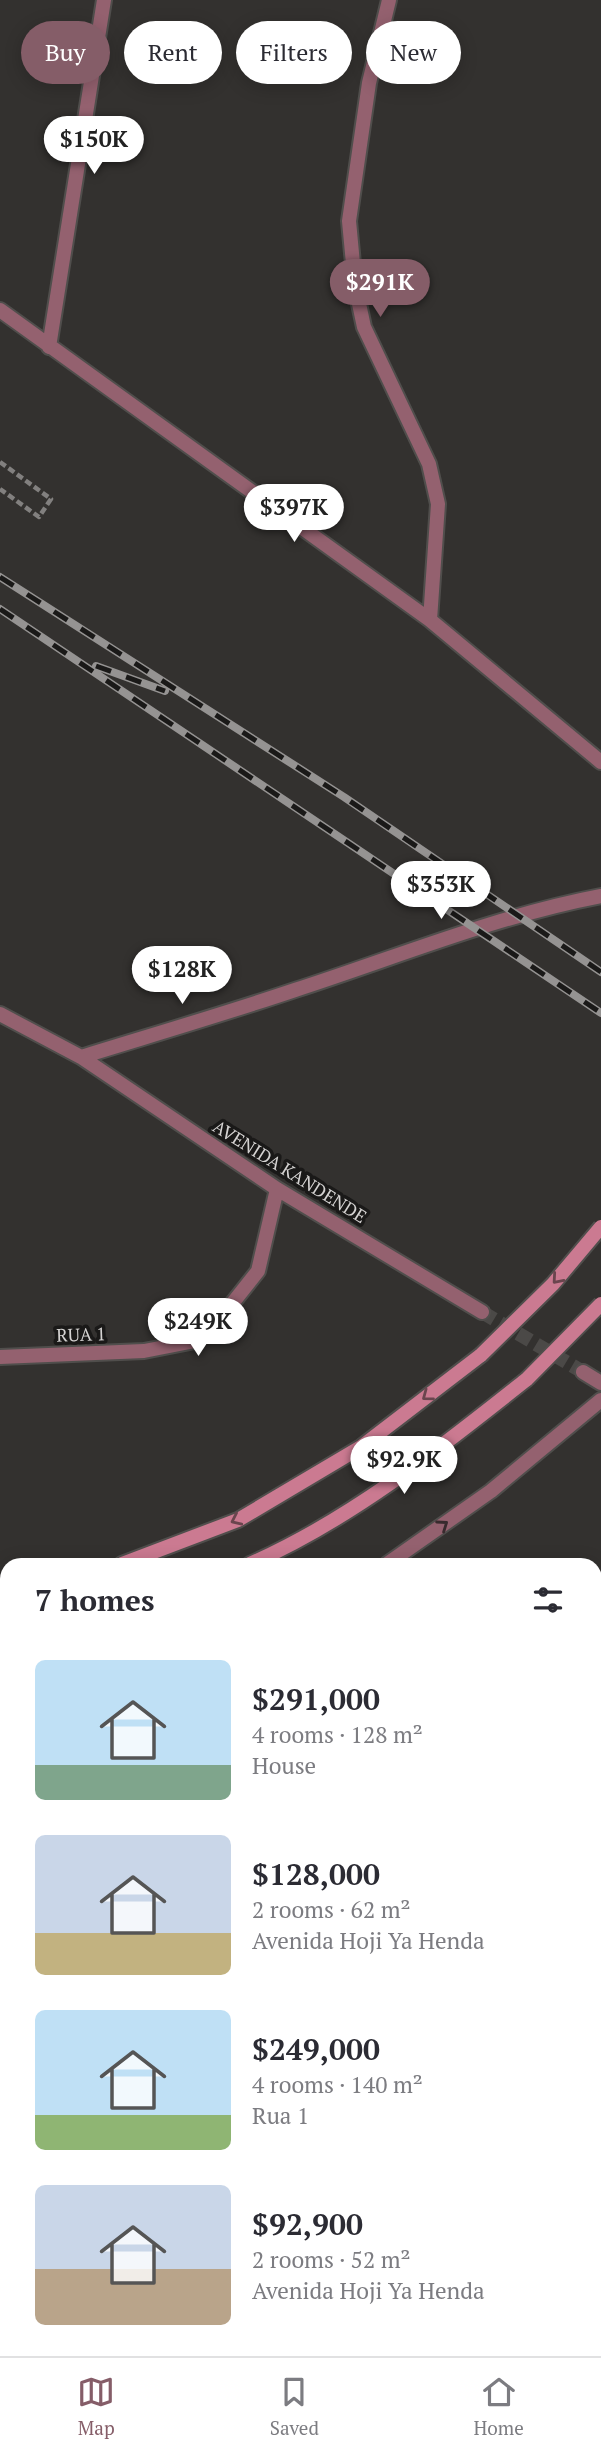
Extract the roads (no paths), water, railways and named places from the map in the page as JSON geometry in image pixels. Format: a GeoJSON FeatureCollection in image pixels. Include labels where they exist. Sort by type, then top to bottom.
{"type":"FeatureCollection","features":[{"type":"Feature","properties":{"kind":"main road"},"geometry":{"type":"LineString","coordinates":[[138,1558],[239,1520],[361,1447],[481,1355],[553,1284],[601,1227]]}},
{"type":"Feature","properties":{"kind":"main road"},"geometry":{"type":"LineString","coordinates":[[264,1558],[287,1548],[408,1473],[527,1379],[601,1304]]}},
{"type":"Feature","properties":{"kind":"street"},"geometry":{"type":"LineString","coordinates":[[49,347],[104,0]]}},
{"type":"Feature","properties":{"kind":"street"},"geometry":{"type":"LineString","coordinates":[[389,0],[369,83],[349,220],[355,285],[364,327],[429,464],[438,504],[430,620]]}},
{"type":"Feature","properties":{"kind":"street"},"geometry":{"type":"LineString","coordinates":[[0,310],[430,620],[601,762]]}},
{"type":"Feature","properties":{"kind":"street"},"geometry":{"type":"LineString","coordinates":[[81,1057],[294,991],[491,923],[553,905],[601,896]]}},
{"type":"Feature","properties":{"kind":"street","name":"AVENIDA KANDENDE"},"geometry":{"type":"LineString","coordinates":[[0,1014],[81,1057],[277,1189],[482,1312]]}},
{"type":"Feature","properties":{"kind":"street","name":"RUA 1"},"geometry":{"type":"LineString","coordinates":[[0,1356],[144,1350],[195,1341],[216,1324],[258,1271],[277,1189]]}},
{"type":"Feature","properties":{"kind":"street"},"geometry":{"type":"LineString","coordinates":[[583,1372],[601,1383]]}},
{"type":"Feature","properties":{"kind":"street"},"geometry":{"type":"LineString","coordinates":[[396,1558],[491,1491],[601,1400]]}},
{"type":"Feature","properties":{"kind":"tunnel"},"geometry":{"type":"LineString","coordinates":[[482,1312],[583,1372]]}},
{"type":"Feature","properties":{"kind":"railway"},"geometry":{"type":"LineString","coordinates":[[0,577],[344,797],[601,972]]}},
{"type":"Feature","properties":{"kind":"railway"},"geometry":{"type":"LineString","coordinates":[[0,609],[601,1013]]}},
{"type":"Feature","properties":{"kind":"railway"},"geometry":{"type":"LineString","coordinates":[[96,666],[165,691]]}}]}
